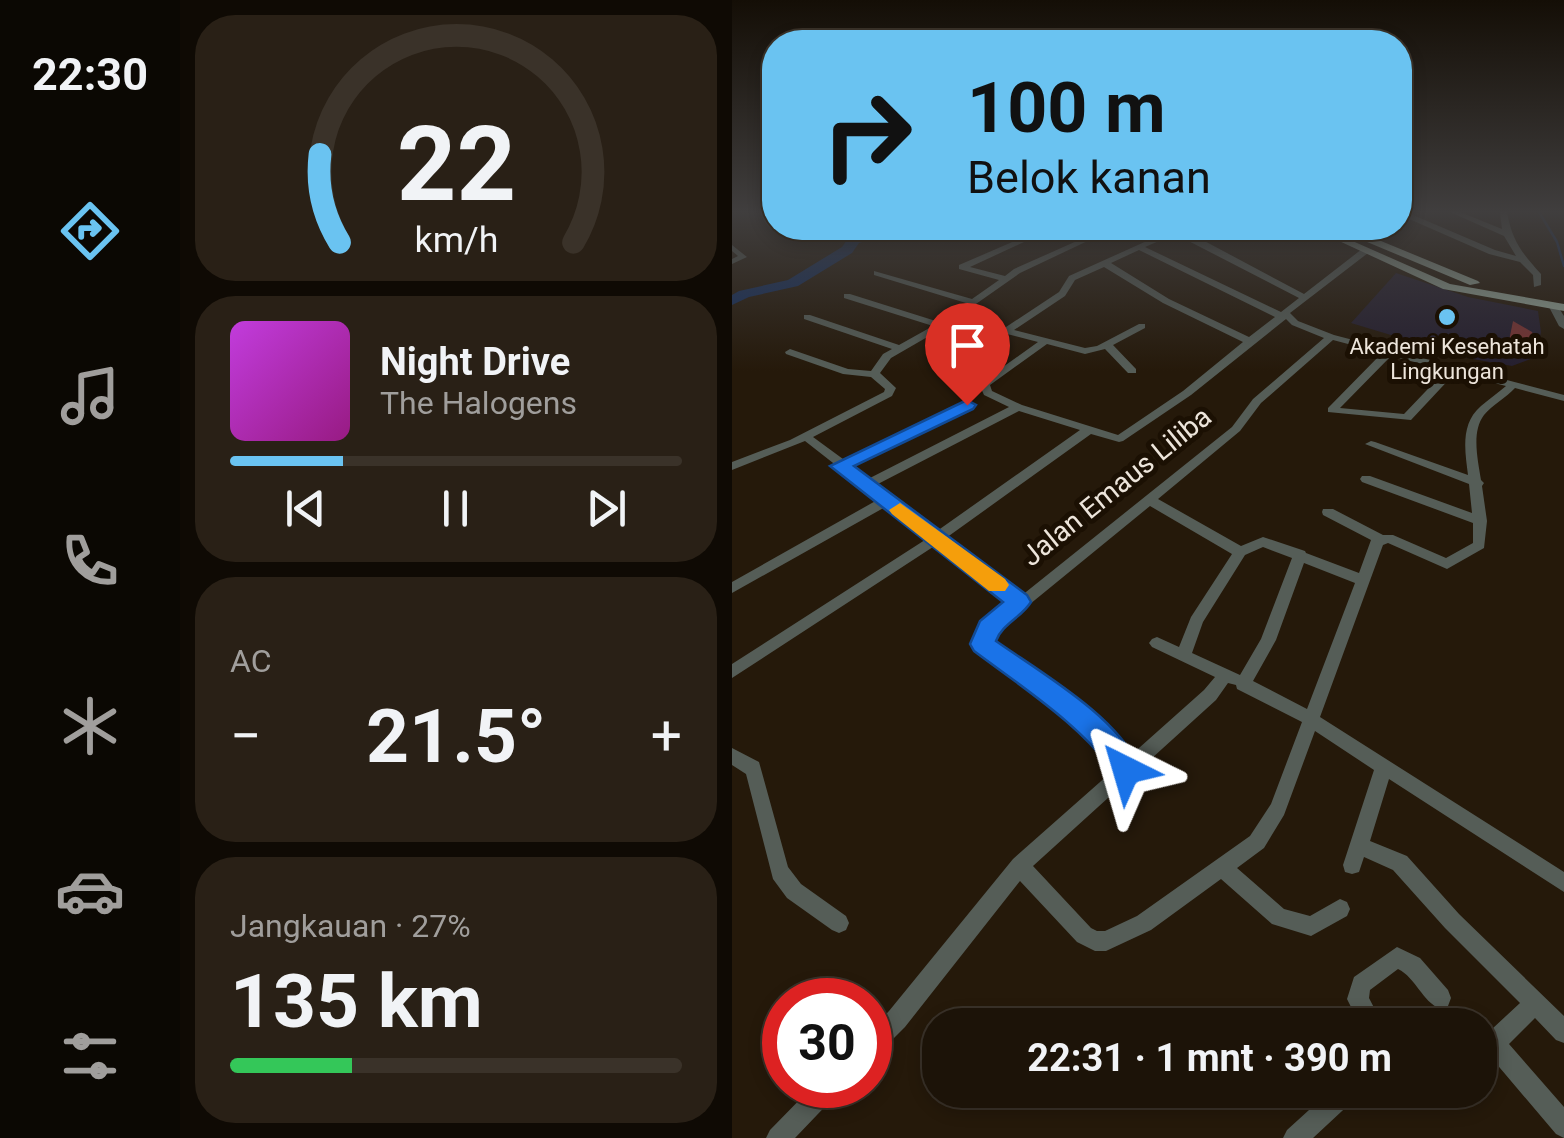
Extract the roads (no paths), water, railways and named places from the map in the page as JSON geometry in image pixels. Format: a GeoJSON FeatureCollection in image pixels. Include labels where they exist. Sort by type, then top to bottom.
{"type":"FeatureCollection","features":[{"type":"Feature","properties":{"kind":"main road"},"geometry":{"type":"LineString","coordinates":[[1400,265],[1466,293],[1560,304]]}},
{"type":"Feature","properties":{"kind":"main road"},"geometry":{"type":"LineString","coordinates":[[1430,265],[1468,281],[1560,304]]}},
{"type":"Feature","properties":{"kind":"street"},"geometry":{"type":"LineString","coordinates":[[963,265],[1007,279]]}},
{"type":"Feature","properties":{"kind":"street"},"geometry":{"type":"LineString","coordinates":[[874,374],[880,362],[899,348],[1031,265]]}},
{"type":"Feature","properties":{"kind":"street"},"geometry":{"type":"LineString","coordinates":[[1100,265],[1072,278],[1062,294],[1006,331],[1085,351],[1142,326]]}},
{"type":"Feature","properties":{"kind":"street"},"geometry":{"type":"LineString","coordinates":[[1107,265],[1166,301],[1247,340]]}},
{"type":"Feature","properties":{"kind":"street"},"geometry":{"type":"LineString","coordinates":[[1175,265],[1284,318],[1331,336],[1564,398]]}},
{"type":"Feature","properties":{"kind":"street"},"geometry":{"type":"LineString","coordinates":[[1242,265],[1305,298]]}},
{"type":"Feature","properties":{"kind":"street"},"geometry":{"type":"LineString","coordinates":[[1043,343],[984,384],[988,393],[1018,407],[1119,440],[1187,393],[1247,340],[1284,318],[1285,313],[1346,265]]}},
{"type":"Feature","properties":{"kind":"street"},"geometry":{"type":"LineString","coordinates":[[1528,265],[1538,285]]}},
{"type":"Feature","properties":{"kind":"street"},"geometry":{"type":"LineString","coordinates":[[877,273],[974,302]]}},
{"type":"Feature","properties":{"kind":"street"},"geometry":{"type":"LineString","coordinates":[[847,296],[940,325]]}},
{"type":"Feature","properties":{"kind":"street"},"geometry":{"type":"LineString","coordinates":[[1560,304],[1564,326]]}},
{"type":"Feature","properties":{"kind":"street"},"geometry":{"type":"LineString","coordinates":[[807,316],[899,348]]}},
{"type":"Feature","properties":{"kind":"street","name":"Jalan Emaus Liliba"},"geometry":{"type":"LineString","coordinates":[[1126,770],[1122,758],[1062,702],[982,644],[988,628],[1236,428],[1271,388],[1331,336]]}},
{"type":"Feature","properties":{"kind":"street"},"geometry":{"type":"LineString","coordinates":[[1107,344],[1132,371]]}},
{"type":"Feature","properties":{"kind":"street"},"geometry":{"type":"LineString","coordinates":[[732,466],[804,436],[888,394],[891,388],[874,374],[847,372],[790,352]]}},
{"type":"Feature","properties":{"kind":"street"},"geometry":{"type":"LineString","coordinates":[[1388,352],[1332,410],[1408,418],[1451,371]]}},
{"type":"Feature","properties":{"kind":"street"},"geometry":{"type":"LineString","coordinates":[[1328,512],[1380,539],[1394,540],[1447,564],[1479,545],[1478,483],[1469,444],[1471,429],[1478,415],[1512,386]]}},
{"type":"Feature","properties":{"kind":"street"},"geometry":{"type":"LineString","coordinates":[[840,466],[967,405]]}},
{"type":"Feature","properties":{"kind":"street"},"geometry":{"type":"LineString","coordinates":[[867,484],[1018,407]]}},
{"type":"Feature","properties":{"kind":"street"},"geometry":{"type":"LineString","coordinates":[[732,672],[936,538],[1086,431]]}},
{"type":"Feature","properties":{"kind":"street"},"geometry":{"type":"LineString","coordinates":[[804,436],[1019,602]]}},
{"type":"Feature","properties":{"kind":"street"},"geometry":{"type":"LineString","coordinates":[[1371,444],[1478,483]]}},
{"type":"Feature","properties":{"kind":"street"},"geometry":{"type":"LineString","coordinates":[[1366,479],[1480,521]]}},
{"type":"Feature","properties":{"kind":"street"},"geometry":{"type":"LineString","coordinates":[[732,588],[887,500]]}},
{"type":"Feature","properties":{"kind":"street"},"geometry":{"type":"LineString","coordinates":[[1149,500],[1240,552]]}},
{"type":"Feature","properties":{"kind":"street"},"geometry":{"type":"LineString","coordinates":[[1020,866],[1084,935],[1095,941],[1106,940],[1144,923],[1266,832],[1360,579],[1380,539]]}},
{"type":"Feature","properties":{"kind":"street"},"geometry":{"type":"LineString","coordinates":[[1184,654],[1196,621],[1240,552],[1263,542],[1360,579]]}},
{"type":"Feature","properties":{"kind":"street"},"geometry":{"type":"LineString","coordinates":[[1243,684],[1268,640],[1300,554]]}},
{"type":"Feature","properties":{"kind":"street"},"geometry":{"type":"LineString","coordinates":[[1157,643],[1309,718],[1564,883]]}},
{"type":"Feature","properties":{"kind":"street"},"geometry":{"type":"LineString","coordinates":[[892,1025],[1020,866],[1198,706],[1226,674]]}},
{"type":"Feature","properties":{"kind":"street"},"geometry":{"type":"LineString","coordinates":[[732,756],[753,768],[780,872],[794,892],[838,924]]}},
{"type":"Feature","properties":{"kind":"street"},"geometry":{"type":"LineString","coordinates":[[1383,768],[1356,855],[1400,863],[1564,1032]]}},
{"type":"Feature","properties":{"kind":"street"},"geometry":{"type":"LineString","coordinates":[[1222,868],[1287,921],[1311,926],[1340,909]]}},
{"type":"Feature","properties":{"kind":"street"},"geometry":{"type":"LineString","coordinates":[[1363,1008],[1358,999],[1361,984],[1397,957],[1413,965],[1440,998]]}},
{"type":"Feature","properties":{"kind":"street"},"geometry":{"type":"LineString","coordinates":[[1534,1004],[1500,1037],[1498,1047],[1564,1126]]}},
{"type":"Feature","properties":{"kind":"street"},"geometry":{"type":"LineString","coordinates":[[778,1138],[807,1108]]}},
{"type":"Feature","properties":{"kind":"street"},"geometry":{"type":"LineString","coordinates":[[1294,1138],[1328,1108]]}},
{"type":"Feature","properties":{"kind":"waterway"},"geometry":{"type":"LineString","coordinates":[[732,301],[744,294],[793,283],[822,265]]}},
{"type":"Feature","properties":{"kind":"place","name":"Akademi Kesehatah Lingkungan"},"geometry":{"type":"Point","coordinates":[1447,317]}}]}
